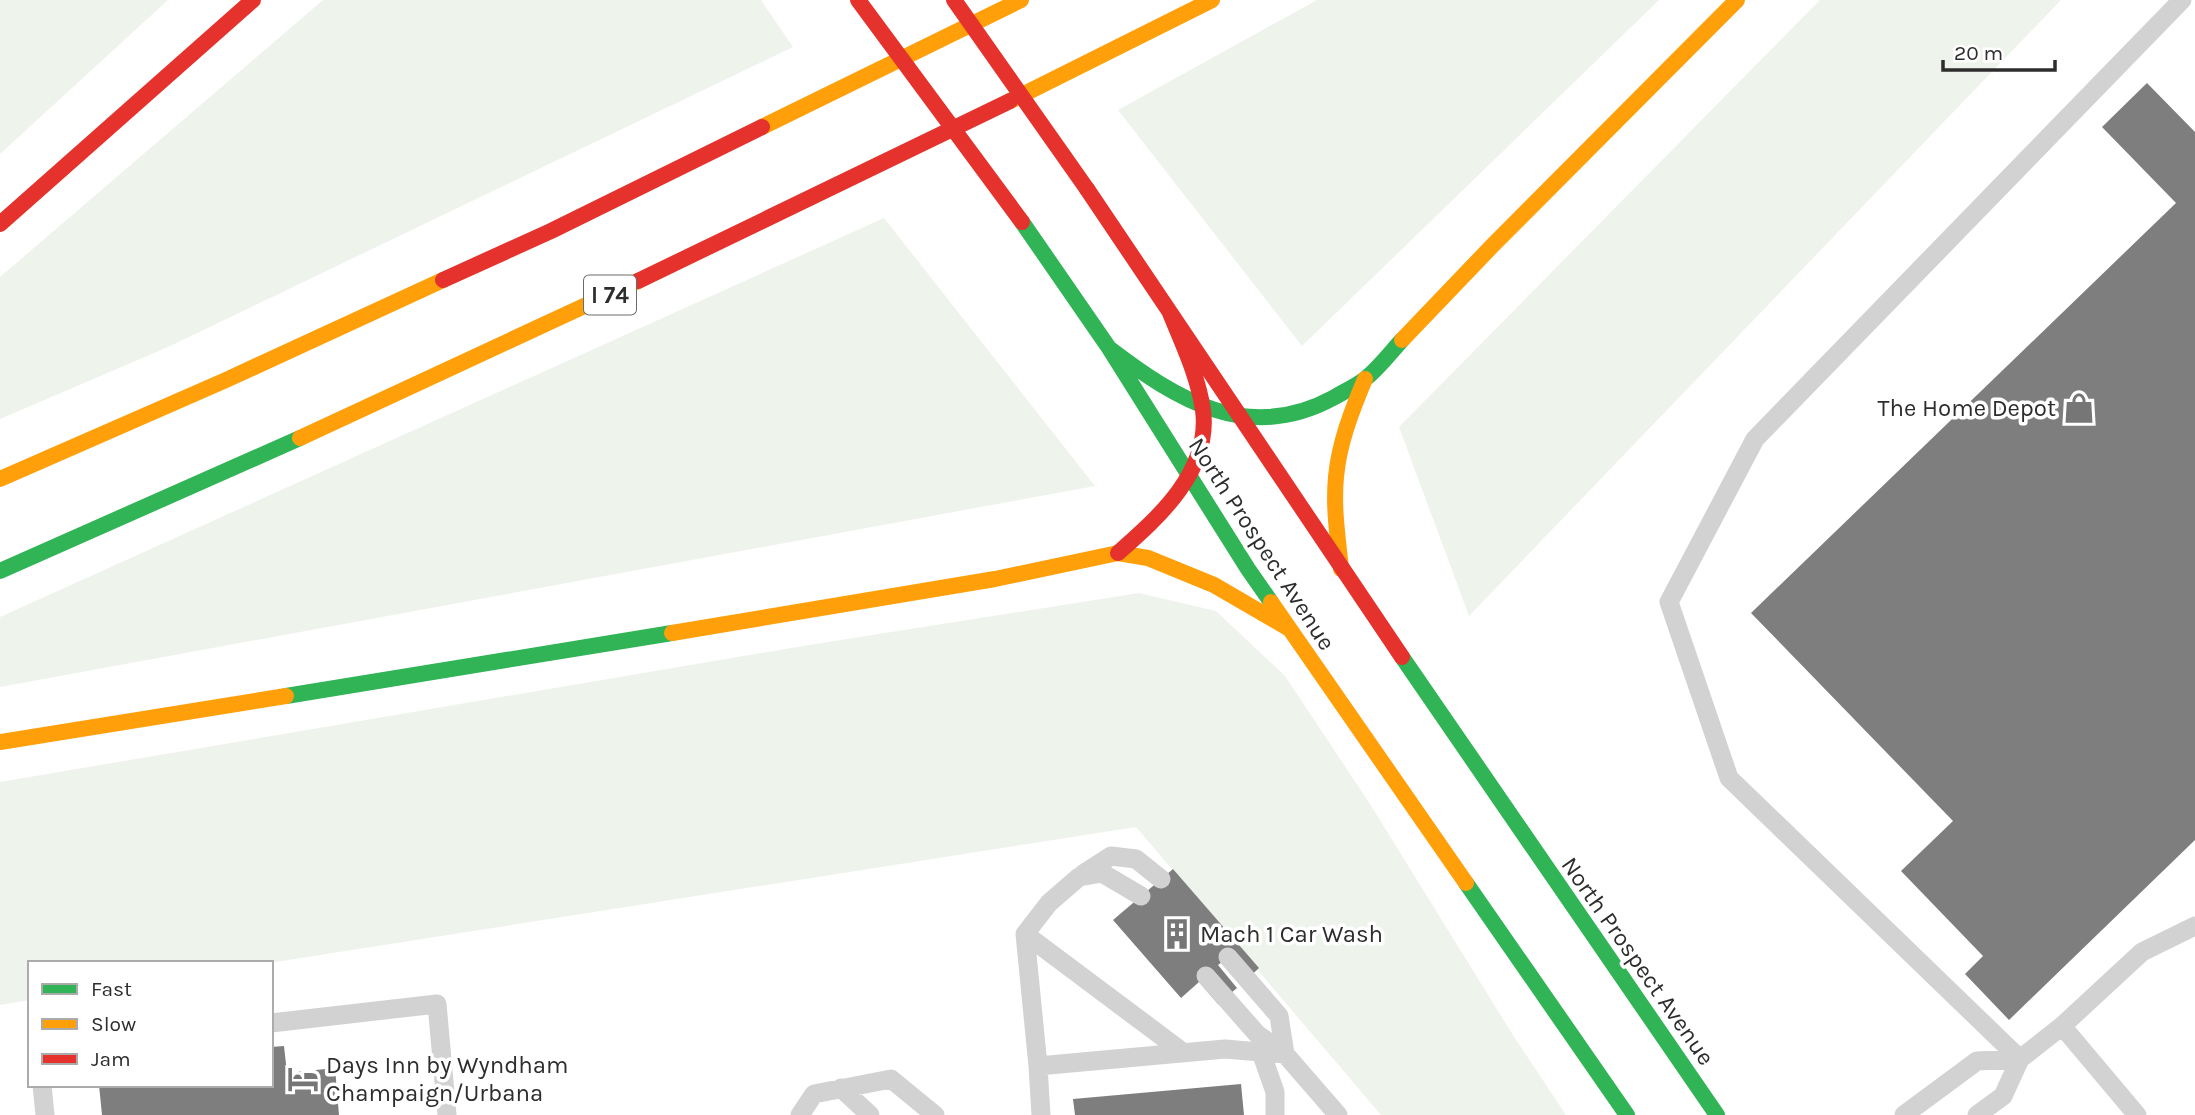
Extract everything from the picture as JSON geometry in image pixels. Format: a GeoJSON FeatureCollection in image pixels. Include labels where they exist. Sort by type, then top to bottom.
{"type":"FeatureCollection","features":[{"type":"Feature","properties":{"kind":"main road"},"geometry":{"type":"LineString","coordinates":[[0,224],[253,0]]}},
{"type":"Feature","properties":{"kind":"main road","name":"North Prospect Avenue"},"geometry":{"type":"LineString","coordinates":[[858,0],[1022,222],[1109,348],[1248,569],[1628,1115]]}},
{"type":"Feature","properties":{"kind":"main road","name":"North Prospect Avenue"},"geometry":{"type":"LineString","coordinates":[[954,0],[1087,189],[1341,569],[1717,1115]]}},
{"type":"Feature","properties":{"kind":"main road"},"geometry":{"type":"LineString","coordinates":[[0,479],[226,380],[551,231],[1021,0]]}},
{"type":"Feature","properties":{"kind":"main road","name":"I 74"},"geometry":{"type":"LineString","coordinates":[[0,571],[253,460],[627,287],[1212,0]]}},
{"type":"Feature","properties":{"kind":"main road"},"geometry":{"type":"LineString","coordinates":[[1109,348],[1143,375],[1170,390],[1201,405],[1231,415],[1270,415],[1304,410],[1365,379],[1492,246],[1737,0]]}},
{"type":"Feature","properties":{"kind":"main road"},"geometry":{"type":"LineString","coordinates":[[1118,553],[1142,533],[1181,489],[1198,456],[1204,426],[1201,405],[1189,361],[1170,313]]}},
{"type":"Feature","properties":{"kind":"main road"},"geometry":{"type":"LineString","coordinates":[[1341,569],[1336,507],[1338,463],[1345,431],[1365,379]]}},
{"type":"Feature","properties":{"kind":"main road"},"geometry":{"type":"LineString","coordinates":[[0,742],[995,579],[1118,553],[1148,558],[1205,581],[1289,628]]}},
{"type":"Feature","properties":{"kind":"lane"},"geometry":{"type":"LineString","coordinates":[[2020,1059],[1729,778],[1669,602],[1755,439],[2182,0]]}},
{"type":"Feature","properties":{"kind":"lane"},"geometry":{"type":"LineString","coordinates":[[1041,1115],[1025,934],[1049,903],[1079,877],[1111,856],[1136,859],[1161,879]]}},
{"type":"Feature","properties":{"kind":"lane"},"geometry":{"type":"LineString","coordinates":[[1079,877],[1102,873],[1140,896]]}},
{"type":"Feature","properties":{"kind":"lane"},"geometry":{"type":"LineString","coordinates":[[1978,1115],[2003,1096],[2020,1059],[2062,1026],[2142,952],[2195,926]]}},
{"type":"Feature","properties":{"kind":"lane"},"geometry":{"type":"LineString","coordinates":[[1025,934],[1184,1053]]}},
{"type":"Feature","properties":{"kind":"lane"},"geometry":{"type":"LineString","coordinates":[[1228,957],[1279,1016],[1285,1054]]}},
{"type":"Feature","properties":{"kind":"lane"},"geometry":{"type":"LineString","coordinates":[[1206,975],[1257,1034],[1285,1054],[1338,1115]]}},
{"type":"Feature","properties":{"kind":"lane"},"geometry":{"type":"LineString","coordinates":[[273,1023],[436,1004],[447,1115]]}},
{"type":"Feature","properties":{"kind":"lane"},"geometry":{"type":"LineString","coordinates":[[2062,1026],[2137,1115]]}},
{"type":"Feature","properties":{"kind":"lane"},"geometry":{"type":"LineString","coordinates":[[1038,1066],[1225,1049],[1285,1054]]}},
{"type":"Feature","properties":{"kind":"lane"},"geometry":{"type":"LineString","coordinates":[[1261,1052],[1275,1092],[1275,1115]]}},
{"type":"Feature","properties":{"kind":"lane"},"geometry":{"type":"LineString","coordinates":[[1904,1115],[1977,1061],[2020,1059]]}},
{"type":"Feature","properties":{"kind":"lane"},"geometry":{"type":"LineString","coordinates":[[800,1115],[814,1094],[891,1079],[935,1115]]}},
{"type":"Feature","properties":{"kind":"lane"},"geometry":{"type":"LineString","coordinates":[[42,1087],[45,1115]]}},
{"type":"Feature","properties":{"kind":"lane"},"geometry":{"type":"LineString","coordinates":[[841,1088],[870,1115]]}},
{"type":"Feature","properties":{"kind":"shaded area"},"geometry":{"type":"Polygon","coordinates":[[[0,0],[168,0],[0,154],[0,0]]]}},
{"type":"Feature","properties":{"kind":"shaded area"},"geometry":{"type":"Polygon","coordinates":[[[323,0],[761,0],[793,47],[168,347],[0,419],[0,277],[323,0]]]}},
{"type":"Feature","properties":{"kind":"shaded area"},"geometry":{"type":"Polygon","coordinates":[[[1317,0],[1659,0],[1302,346],[1118,110],[1317,0]]]}},
{"type":"Feature","properties":{"kind":"shaded area"},"geometry":{"type":"Polygon","coordinates":[[[1820,0],[2061,0],[1469,616],[1399,427],[1820,0]]]}},
{"type":"Feature","properties":{"kind":"shaded area"},"geometry":{"type":"Polygon","coordinates":[[[884,218],[1095,486],[0,687],[0,617],[884,218]]]}},
{"type":"Feature","properties":{"kind":"shaded area"},"geometry":{"type":"Polygon","coordinates":[[[1139,593],[1216,611],[1285,676],[1370,804],[1511,1032],[1566,1115],[1381,1115],[1136,827],[273,962],[28,961],[28,1000],[0,1005],[0,782],[803,646],[1139,593]]]}},
{"type":"Feature","properties":{"kind":"building","name":"The Home Depot"},"geometry":{"type":"Polygon","coordinates":[[[2147,83],[2195,132],[2195,840],[2009,1020],[1965,974],[1983,956],[1901,871],[1953,821],[1751,613],[2176,203],[2102,127],[2147,83]]]}},
{"type":"Feature","properties":{"kind":"building","name":"Mach 1 Car Wash"},"geometry":{"type":"Polygon","coordinates":[[[1173,869],[1259,968],[1242,984],[1222,962],[1218,965],[1237,988],[1218,1004],[1199,982],[1181,998],[1113,920],[1173,869]]]}},
{"type":"Feature","properties":{"kind":"building","name":"Days Inn by Wyndham Champaign/Urbana"},"geometry":{"type":"Polygon","coordinates":[[[284,1046],[287,1073],[335,1068],[339,1115],[102,1115],[99,1087],[273,1087],[273,1047],[284,1046]]]}},
{"type":"Feature","properties":{"kind":"building"},"geometry":{"type":"Polygon","coordinates":[[[1241,1084],[1244,1115],[1075,1115],[1073,1099],[1241,1084]]]}},
{"type":"Feature","properties":{"kind":"traffic: fast"},"geometry":{"type":"LineString","coordinates":[[1022,222],[1109,348],[1271,602]]}},
{"type":"Feature","properties":{"kind":"traffic: fast"},"geometry":{"type":"LineString","coordinates":[[1109,348],[1187,399],[1215,410],[1243,416],[1272,417],[1302,411],[1354,387],[1375,370],[1402,340]]}},
{"type":"Feature","properties":{"kind":"traffic: fast"},"geometry":{"type":"LineString","coordinates":[[0,571],[300,438]]}},
{"type":"Feature","properties":{"kind":"traffic: fast"},"geometry":{"type":"LineString","coordinates":[[286,696],[672,633]]}},
{"type":"Feature","properties":{"kind":"traffic: fast"},"geometry":{"type":"LineString","coordinates":[[1402,657],[1717,1115]]}},
{"type":"Feature","properties":{"kind":"traffic: fast"},"geometry":{"type":"LineString","coordinates":[[1466,883],[1627,1115]]}},
{"type":"Feature","properties":{"kind":"traffic: slow"},"geometry":{"type":"LineString","coordinates":[[762,127],[1021,0]]}},
{"type":"Feature","properties":{"kind":"traffic: slow"},"geometry":{"type":"LineString","coordinates":[[1010,101],[1212,0]]}},
{"type":"Feature","properties":{"kind":"traffic: slow"},"geometry":{"type":"LineString","coordinates":[[1402,340],[1737,0]]}},
{"type":"Feature","properties":{"kind":"traffic: slow"},"geometry":{"type":"LineString","coordinates":[[0,479],[226,380],[443,280]]}},
{"type":"Feature","properties":{"kind":"traffic: slow"},"geometry":{"type":"LineString","coordinates":[[300,438],[638,281]]}},
{"type":"Feature","properties":{"kind":"traffic: slow"},"geometry":{"type":"LineString","coordinates":[[1341,569],[1335,512],[1338,464],[1347,427],[1365,379]]}},
{"type":"Feature","properties":{"kind":"traffic: slow"},"geometry":{"type":"LineString","coordinates":[[672,633],[995,579],[1118,553],[1148,558],[1214,585],[1288,628]]}},
{"type":"Feature","properties":{"kind":"traffic: slow"},"geometry":{"type":"LineString","coordinates":[[1271,602],[1466,883]]}},
{"type":"Feature","properties":{"kind":"traffic: slow"},"geometry":{"type":"LineString","coordinates":[[0,742],[286,696]]}},
{"type":"Feature","properties":{"kind":"traffic: jam"},"geometry":{"type":"LineString","coordinates":[[0,224],[253,0]]}},
{"type":"Feature","properties":{"kind":"traffic: jam"},"geometry":{"type":"LineString","coordinates":[[858,0],[1022,222]]}},
{"type":"Feature","properties":{"kind":"traffic: jam"},"geometry":{"type":"LineString","coordinates":[[954,0],[1087,189]]}},
{"type":"Feature","properties":{"kind":"traffic: jam"},"geometry":{"type":"LineString","coordinates":[[638,281],[1010,101]]}},
{"type":"Feature","properties":{"kind":"traffic: jam"},"geometry":{"type":"LineString","coordinates":[[443,280],[551,231],[762,127]]}},
{"type":"Feature","properties":{"kind":"traffic: jam"},"geometry":{"type":"LineString","coordinates":[[1087,189],[1402,657]]}},
{"type":"Feature","properties":{"kind":"traffic: jam"},"geometry":{"type":"LineString","coordinates":[[1118,553],[1150,524],[1179,491],[1199,453],[1203,432],[1201,397],[1190,361],[1170,313]]}},
{"type":"Feature","properties":{"kind":"place","name":"The Home Depot"},"geometry":{"type":"Point","coordinates":[2079,408]}},
{"type":"Feature","properties":{"kind":"place","name":"Mach 1 Car Wash"},"geometry":{"type":"Point","coordinates":[1177,934]}},
{"type":"Feature","properties":{"kind":"place","name":"Days Inn by Wyndham Champaign/Urbana"},"geometry":{"type":"Point","coordinates":[303,1079]}}]}
